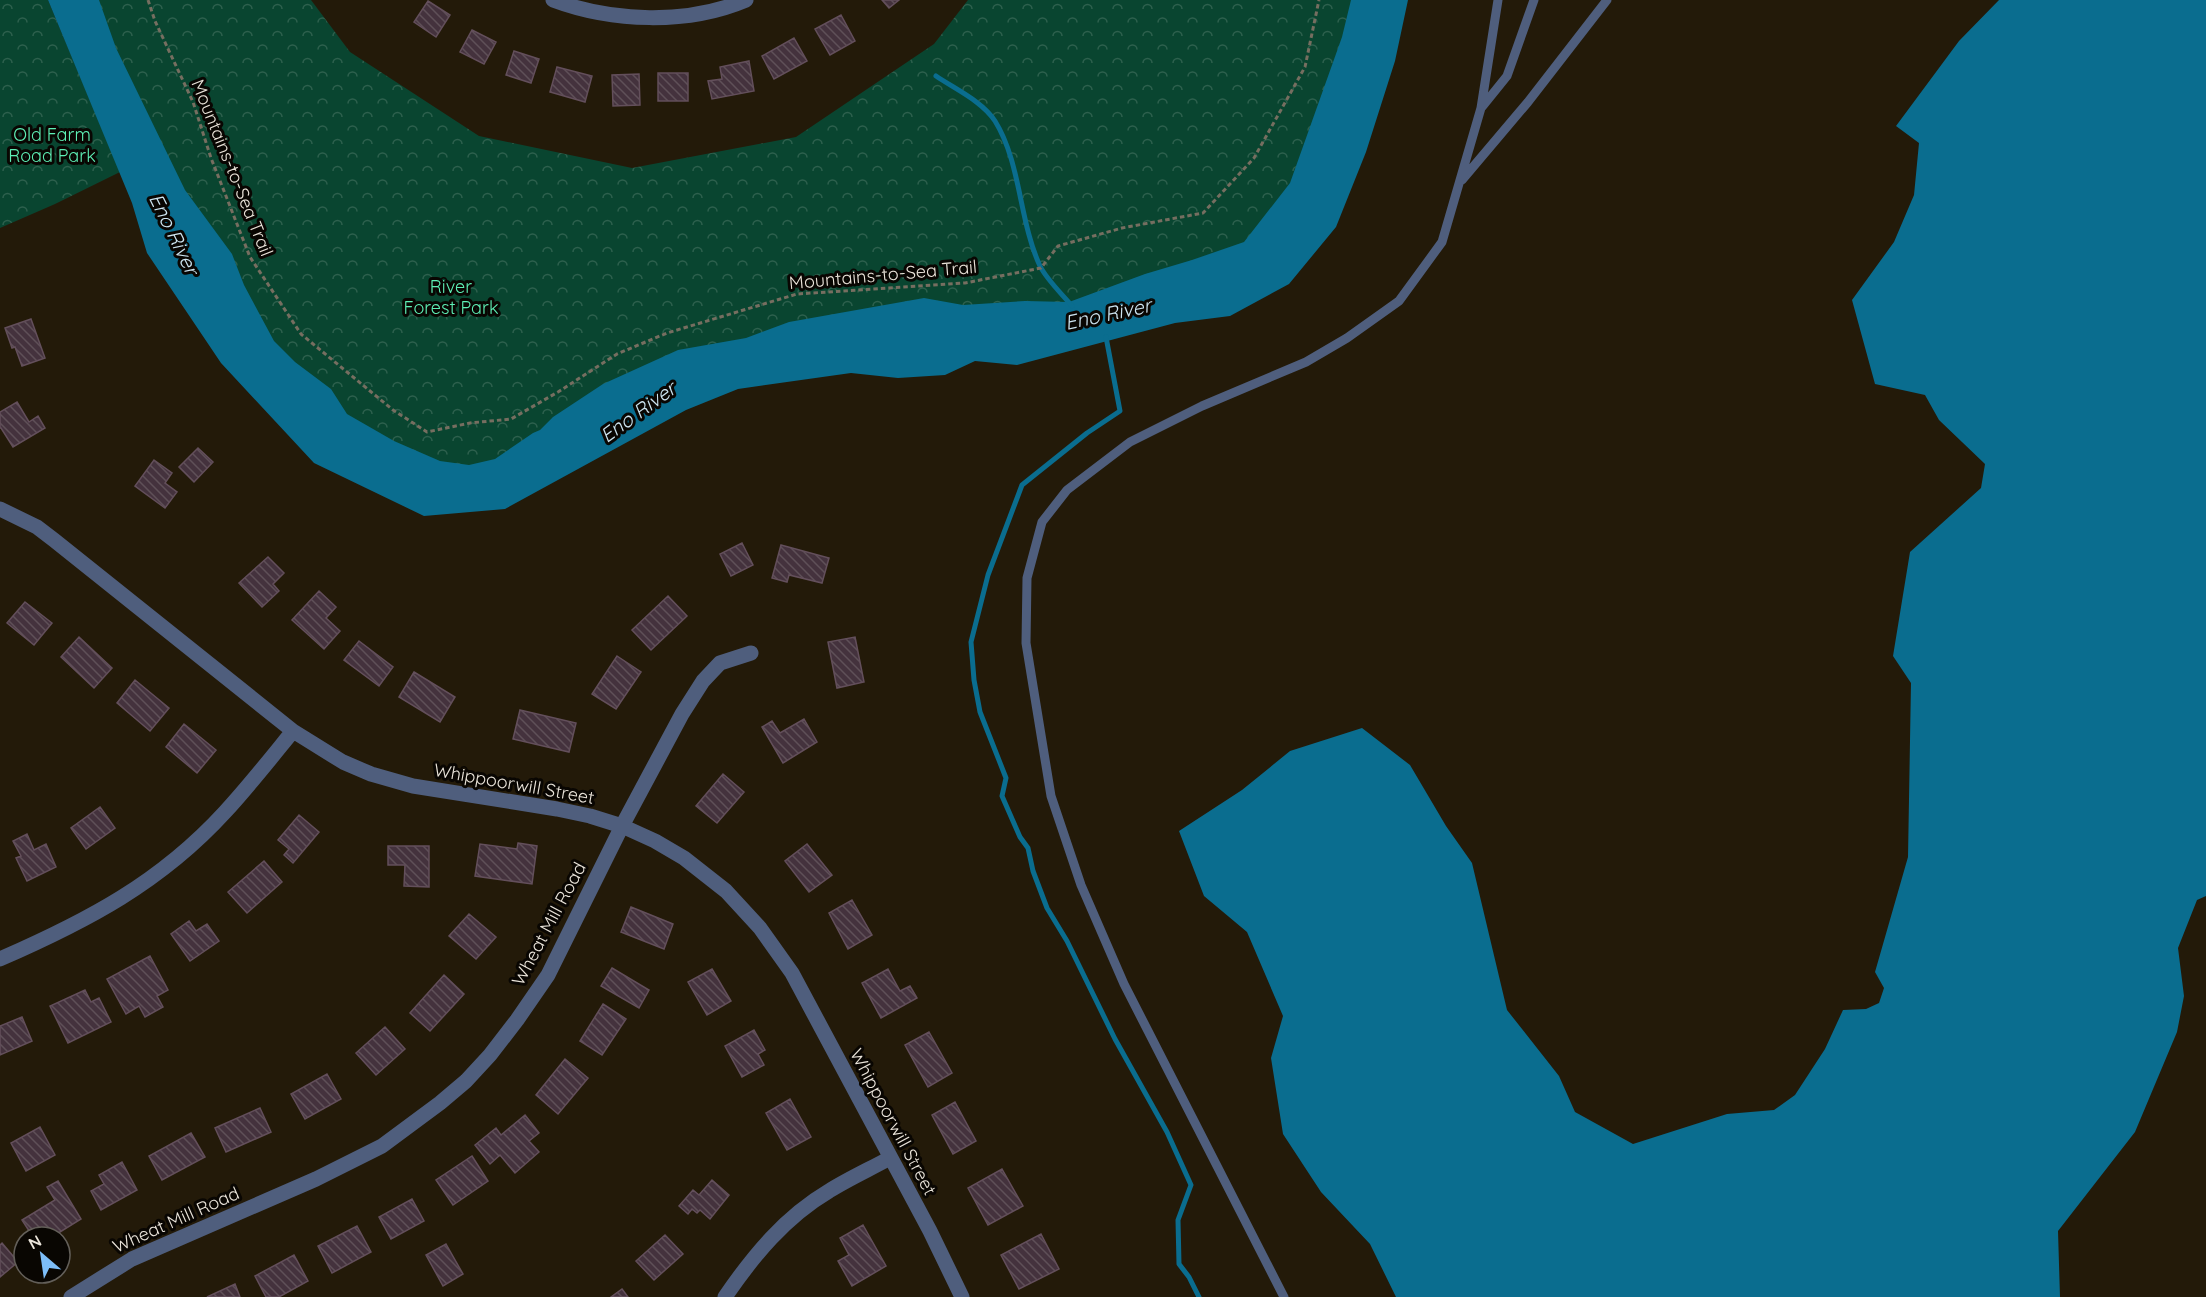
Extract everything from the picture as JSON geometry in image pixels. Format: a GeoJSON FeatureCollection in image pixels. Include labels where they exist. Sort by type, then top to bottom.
{"type":"FeatureCollection","features":[{"type":"Feature","properties":{"kind":"street"},"geometry":{"type":"LineString","coordinates":[[553,0],[596,13],[631,17],[691,14],[746,0]]}},
{"type":"Feature","properties":{"kind":"street","name":"Whippoorwill Street"},"geometry":{"type":"LineString","coordinates":[[0,509],[37,526],[292,730],[343,762],[371,774],[413,786],[557,809],[622,826],[655,841],[699,869],[726,891],[760,928],[792,973],[930,1231],[962,1297]]}},
{"type":"Feature","properties":{"kind":"street","name":"Wheat Mill Road"},"geometry":{"type":"LineString","coordinates":[[71,1297],[132,1259],[348,1165],[382,1146],[466,1081],[490,1055],[548,975],[622,826],[682,714],[703,681],[720,663],[751,653]]}},
{"type":"Feature","properties":{"kind":"street"},"geometry":{"type":"LineString","coordinates":[[0,959],[80,923],[152,878],[186,850],[225,812],[292,730]]}},
{"type":"Feature","properties":{"kind":"street"},"geometry":{"type":"LineString","coordinates":[[725,1297],[754,1256],[800,1211],[828,1191],[890,1158]]}},
{"type":"Feature","properties":{"kind":"lane"},"geometry":{"type":"LineString","coordinates":[[1284,1297],[1124,984],[1081,885],[1051,796],[1026,642],[1027,578],[1042,522],[1066,490],[1130,442],[1202,406],[1306,362],[1347,338],[1400,301],[1442,242],[1481,108],[1498,0]]}},
{"type":"Feature","properties":{"kind":"lane"},"geometry":{"type":"LineString","coordinates":[[1481,108],[1507,76],[1534,0]]}},
{"type":"Feature","properties":{"kind":"lane"},"geometry":{"type":"LineString","coordinates":[[1459,184],[1528,102],[1606,0]]}},
{"type":"Feature","properties":{"kind":"path","name":"Mountains-to-Sea Trail"},"geometry":{"type":"LineString","coordinates":[[148,0],[155,21],[193,102],[211,158],[250,257],[301,333],[393,410],[427,432],[470,423],[511,419],[617,354],[667,333],[797,294],[965,283],[1041,268],[1058,246],[1122,228],[1203,213],[1254,158],[1305,67],[1318,0]]}},
{"type":"Feature","properties":{"kind":"green space","name":"Old Farm Road Park"},"geometry":{"type":"Polygon","coordinates":[[[0,0],[48,0],[120,172],[0,228],[0,0]]]}},
{"type":"Feature","properties":{"kind":"green space","name":"River Forest Park"},"geometry":{"type":"Polygon","coordinates":[[[70,0],[311,0],[350,52],[479,136],[632,168],[796,137],[934,44],[968,0],[1375,0],[1286,243],[1208,284],[648,366],[442,499],[216,321],[70,0]]]}},
{"type":"Feature","properties":{"kind":"water","name":"Eno River"},"geometry":{"type":"Polygon","coordinates":[[[48,0],[99,0],[116,48],[185,190],[232,254],[244,285],[274,341],[295,362],[331,389],[347,414],[394,441],[440,461],[469,465],[495,459],[540,430],[553,417],[603,384],[678,350],[746,338],[789,322],[924,298],[963,305],[1025,301],[1069,302],[1145,274],[1244,242],[1290,183],[1342,37],[1351,0],[1408,0],[1395,61],[1366,152],[1336,227],[1289,284],[1230,316],[1175,323],[1017,365],[975,361],[945,375],[898,378],[851,373],[738,389],[686,410],[505,509],[424,516],[314,463],[221,363],[147,253],[132,203],[48,0]]]}},
{"type":"Feature","properties":{"kind":"water"},"geometry":{"type":"Polygon","coordinates":[[[1999,0],[2206,0],[2206,896],[2197,900],[2178,948],[2184,996],[2177,1032],[2135,1132],[2058,1231],[2060,1297],[1396,1297],[1370,1244],[1321,1192],[1283,1134],[1271,1058],[1283,1016],[1247,932],[1204,896],[1179,831],[1242,790],[1290,751],[1362,728],[1410,765],[1446,826],[1472,863],[1507,1010],[1559,1076],[1575,1112],[1633,1144],[1727,1114],[1774,1110],[1795,1095],[1825,1049],[1843,1010],[1866,1009],[1879,1003],[1884,988],[1875,972],[1908,857],[1911,683],[1893,656],[1910,552],[1981,488],[1985,464],[1939,420],[1925,395],[1875,384],[1852,300],[1894,242],[1914,195],[1919,143],[1896,126],[1959,41],[1999,0]]]}},
{"type":"Feature","properties":{"kind":"building"},"geometry":{"type":"Polygon","coordinates":[[[882,0],[899,0],[889,8],[882,0]]]}},
{"type":"Feature","properties":{"kind":"building"},"geometry":{"type":"Polygon","coordinates":[[[428,1],[450,15],[436,37],[414,22],[428,1]]]}},
{"type":"Feature","properties":{"kind":"building"},"geometry":{"type":"Polygon","coordinates":[[[841,15],[855,41],[830,55],[815,29],[841,15]]]}},
{"type":"Feature","properties":{"kind":"building"},"geometry":{"type":"Polygon","coordinates":[[[472,30],[496,42],[484,64],[460,52],[472,30]]]}},
{"type":"Feature","properties":{"kind":"building"},"geometry":{"type":"Polygon","coordinates":[[[794,38],[807,61],[774,79],[762,56],[794,38]]]}},
{"type":"Feature","properties":{"kind":"building"},"geometry":{"type":"Polygon","coordinates":[[[514,51],[539,59],[531,83],[506,75],[514,51]]]}},
{"type":"Feature","properties":{"kind":"building"},"geometry":{"type":"Polygon","coordinates":[[[749,61],[754,91],[712,99],[708,81],[722,79],[720,67],[749,61]]]}},
{"type":"Feature","properties":{"kind":"building"},"geometry":{"type":"Polygon","coordinates":[[[557,67],[592,76],[585,102],[550,92],[557,67]]]}},
{"type":"Feature","properties":{"kind":"building"},"geometry":{"type":"Polygon","coordinates":[[[658,73],[688,73],[688,101],[658,101],[658,73]]]}},
{"type":"Feature","properties":{"kind":"building"},"geometry":{"type":"Polygon","coordinates":[[[639,74],[640,105],[613,106],[612,75],[639,74]]]}},
{"type":"Feature","properties":{"kind":"building"},"geometry":{"type":"Polygon","coordinates":[[[31,319],[45,358],[22,366],[5,328],[31,319]]]}},
{"type":"Feature","properties":{"kind":"building"},"geometry":{"type":"Polygon","coordinates":[[[17,402],[29,422],[38,416],[45,428],[13,447],[0,428],[0,412],[17,402]]]}},
{"type":"Feature","properties":{"kind":"building"},"geometry":{"type":"Polygon","coordinates":[[[198,448],[213,462],[194,482],[179,467],[198,448]]]}},
{"type":"Feature","properties":{"kind":"building"},"geometry":{"type":"Polygon","coordinates":[[[154,460],[172,473],[165,483],[177,492],[165,508],[135,486],[154,460]]]}},
{"type":"Feature","properties":{"kind":"building"},"geometry":{"type":"Polygon","coordinates":[[[742,543],[753,565],[731,576],[720,554],[742,543]]]}},
{"type":"Feature","properties":{"kind":"building"},"geometry":{"type":"Polygon","coordinates":[[[781,545],[829,558],[822,583],[789,575],[787,582],[772,578],[781,545]]]}},
{"type":"Feature","properties":{"kind":"building"},"geometry":{"type":"Polygon","coordinates":[[[268,557],[284,573],[273,584],[279,591],[262,607],[239,583],[268,557]]]}},
{"type":"Feature","properties":{"kind":"building"},"geometry":{"type":"Polygon","coordinates":[[[319,591],[336,607],[326,618],[340,631],[324,649],[292,620],[319,591]]]}},
{"type":"Feature","properties":{"kind":"building"},"geometry":{"type":"Polygon","coordinates":[[[668,596],[687,616],[651,650],[632,630],[668,596]]]}},
{"type":"Feature","properties":{"kind":"building"},"geometry":{"type":"Polygon","coordinates":[[[25,602],[52,623],[34,645],[7,623],[25,602]]]}},
{"type":"Feature","properties":{"kind":"building"},"geometry":{"type":"Polygon","coordinates":[[[79,637],[112,668],[94,688],[61,657],[79,637]]]}},
{"type":"Feature","properties":{"kind":"building"},"geometry":{"type":"Polygon","coordinates":[[[855,637],[864,682],[837,688],[828,642],[855,637]]]}},
{"type":"Feature","properties":{"kind":"building"},"geometry":{"type":"Polygon","coordinates":[[[359,641],[393,667],[379,686],[344,660],[359,641]]]}},
{"type":"Feature","properties":{"kind":"building"},"geometry":{"type":"Polygon","coordinates":[[[617,656],[641,672],[616,709],[592,694],[617,656]]]}},
{"type":"Feature","properties":{"kind":"building"},"geometry":{"type":"Polygon","coordinates":[[[414,672],[455,697],[440,722],[399,697],[414,672]]]}},
{"type":"Feature","properties":{"kind":"building"},"geometry":{"type":"Polygon","coordinates":[[[135,680],[169,708],[150,731],[117,703],[135,680]]]}},
{"type":"Feature","properties":{"kind":"building"},"geometry":{"type":"Polygon","coordinates":[[[520,710],[576,723],[569,752],[513,739],[520,710]]]}},
{"type":"Feature","properties":{"kind":"building"},"geometry":{"type":"Polygon","coordinates":[[[804,719],[817,742],[783,763],[762,727],[772,721],[780,733],[804,719]]]}},
{"type":"Feature","properties":{"kind":"building"},"geometry":{"type":"Polygon","coordinates":[[[184,724],[216,750],[197,773],[166,747],[184,724]]]}},
{"type":"Feature","properties":{"kind":"building"},"geometry":{"type":"Polygon","coordinates":[[[723,774],[744,792],[717,823],[696,806],[723,774]]]}},
{"type":"Feature","properties":{"kind":"building"},"geometry":{"type":"Polygon","coordinates":[[[100,807],[115,828],[86,849],[71,828],[100,807]]]}},
{"type":"Feature","properties":{"kind":"building"},"geometry":{"type":"Polygon","coordinates":[[[299,815],[319,832],[293,863],[284,855],[289,849],[278,840],[299,815]]]}},
{"type":"Feature","properties":{"kind":"building"},"geometry":{"type":"Polygon","coordinates":[[[27,834],[34,850],[46,844],[56,867],[27,881],[16,858],[21,856],[13,841],[27,834]]]}},
{"type":"Feature","properties":{"kind":"building"},"geometry":{"type":"Polygon","coordinates":[[[518,843],[537,846],[532,884],[475,876],[480,844],[517,849],[518,843]]]}},
{"type":"Feature","properties":{"kind":"building"},"geometry":{"type":"Polygon","coordinates":[[[807,844],[832,875],[809,892],[785,861],[807,844]]]}},
{"type":"Feature","properties":{"kind":"building"},"geometry":{"type":"Polygon","coordinates":[[[388,846],[429,846],[429,887],[404,886],[405,865],[388,865],[388,846]]]}},
{"type":"Feature","properties":{"kind":"building"},"geometry":{"type":"Polygon","coordinates":[[[264,861],[282,882],[247,913],[228,892],[264,861]]]}},
{"type":"Feature","properties":{"kind":"building"},"geometry":{"type":"Polygon","coordinates":[[[852,900],[872,935],[848,949],[829,913],[852,900]]]}},
{"type":"Feature","properties":{"kind":"building"},"geometry":{"type":"Polygon","coordinates":[[[631,907],[673,924],[664,949],[621,932],[631,907]]]}},
{"type":"Feature","properties":{"kind":"building"},"geometry":{"type":"Polygon","coordinates":[[[469,914],[496,937],[476,959],[449,936],[469,914]]]}},
{"type":"Feature","properties":{"kind":"building"},"geometry":{"type":"Polygon","coordinates":[[[189,921],[196,931],[207,924],[219,941],[190,961],[171,934],[189,921]]]}},
{"type":"Feature","properties":{"kind":"building"},"geometry":{"type":"Polygon","coordinates":[[[150,956],[168,990],[157,996],[163,1007],[145,1017],[139,1006],[126,1014],[107,979],[150,956]]]}},
{"type":"Feature","properties":{"kind":"building"},"geometry":{"type":"Polygon","coordinates":[[[612,968],[649,990],[639,1008],[601,986],[612,968]]]}},
{"type":"Feature","properties":{"kind":"building"},"geometry":{"type":"Polygon","coordinates":[[[712,969],[731,1001],[707,1015],[688,982],[712,969]]]}},
{"type":"Feature","properties":{"kind":"building"},"geometry":{"type":"Polygon","coordinates":[[[888,969],[900,991],[910,986],[917,998],[881,1018],[862,983],[888,969]]]}},
{"type":"Feature","properties":{"kind":"building"},"geometry":{"type":"Polygon","coordinates":[[[444,975],[464,994],[430,1031],[410,1013],[444,975]]]}},
{"type":"Feature","properties":{"kind":"building"},"geometry":{"type":"Polygon","coordinates":[[[85,990],[91,1002],[99,998],[111,1022],[68,1043],[50,1006],[85,990]]]}},
{"type":"Feature","properties":{"kind":"building"},"geometry":{"type":"Polygon","coordinates":[[[603,1004],[626,1019],[602,1055],[580,1041],[603,1004]]]}},
{"type":"Feature","properties":{"kind":"building"},"geometry":{"type":"Polygon","coordinates":[[[22,1017],[32,1041],[0,1055],[0,1026],[22,1017]]]}},
{"type":"Feature","properties":{"kind":"building"},"geometry":{"type":"Polygon","coordinates":[[[385,1027],[405,1049],[376,1075],[356,1053],[385,1027]]]}},
{"type":"Feature","properties":{"kind":"building"},"geometry":{"type":"Polygon","coordinates":[[[754,1030],[765,1050],[758,1054],[764,1065],[742,1077],[725,1046],[754,1030]]]}},
{"type":"Feature","properties":{"kind":"building"},"geometry":{"type":"Polygon","coordinates":[[[929,1032],[952,1073],[928,1087],[905,1045],[929,1032]]]}},
{"type":"Feature","properties":{"kind":"building"},"geometry":{"type":"Polygon","coordinates":[[[565,1059],[588,1078],[558,1114],[536,1095],[565,1059]]]}},
{"type":"Feature","properties":{"kind":"building"},"geometry":{"type":"Polygon","coordinates":[[[327,1074],[341,1099],[305,1119],[291,1094],[327,1074]]]}},
{"type":"Feature","properties":{"kind":"building"},"geometry":{"type":"Polygon","coordinates":[[[790,1099],[811,1137],[787,1150],[766,1113],[790,1099]]]}},
{"type":"Feature","properties":{"kind":"building"},"geometry":{"type":"Polygon","coordinates":[[[955,1102],[976,1141],[953,1154],[932,1115],[955,1102]]]}},
{"type":"Feature","properties":{"kind":"building"},"geometry":{"type":"Polygon","coordinates":[[[260,1108],[271,1132],[226,1152],[215,1128],[260,1108]]]}},
{"type":"Feature","properties":{"kind":"building"},"geometry":{"type":"Polygon","coordinates":[[[525,1115],[539,1133],[529,1141],[539,1152],[515,1173],[500,1155],[490,1164],[475,1145],[496,1128],[501,1135],[525,1115]]]}},
{"type":"Feature","properties":{"kind":"building"},"geometry":{"type":"Polygon","coordinates":[[[40,1127],[55,1155],[26,1171],[11,1143],[40,1127]]]}},
{"type":"Feature","properties":{"kind":"building"},"geometry":{"type":"Polygon","coordinates":[[[191,1133],[205,1157],[162,1180],[149,1156],[191,1133]]]}},
{"type":"Feature","properties":{"kind":"building"},"geometry":{"type":"Polygon","coordinates":[[[472,1156],[488,1181],[453,1205],[436,1180],[472,1156]]]}},
{"type":"Feature","properties":{"kind":"building"},"geometry":{"type":"Polygon","coordinates":[[[122,1162],[137,1190],[101,1210],[91,1191],[104,1184],[99,1175],[122,1162]]]}},
{"type":"Feature","properties":{"kind":"building"},"geometry":{"type":"Polygon","coordinates":[[[1002,1169],[1023,1206],[988,1225],[968,1188],[1002,1169]]]}},
{"type":"Feature","properties":{"kind":"building"},"geometry":{"type":"Polygon","coordinates":[[[712,1180],[729,1195],[710,1219],[700,1210],[697,1213],[692,1209],[688,1214],[679,1206],[693,1190],[699,1195],[712,1180]]]}},
{"type":"Feature","properties":{"kind":"building"},"geometry":{"type":"Polygon","coordinates":[[[58,1181],[81,1219],[71,1225],[25,1225],[22,1220],[55,1200],[47,1187],[58,1181]]]}},
{"type":"Feature","properties":{"kind":"building"},"geometry":{"type":"Polygon","coordinates":[[[412,1199],[424,1221],[391,1239],[379,1217],[412,1199]]]}},
{"type":"Feature","properties":{"kind":"building"},"geometry":{"type":"Polygon","coordinates":[[[863,1225],[886,1266],[852,1286],[838,1261],[849,1255],[840,1238],[863,1225]]]}},
{"type":"Feature","properties":{"kind":"building"},"geometry":{"type":"Polygon","coordinates":[[[357,1226],[371,1252],[332,1273],[318,1246],[357,1226]]]}},
{"type":"Feature","properties":{"kind":"building"},"geometry":{"type":"Polygon","coordinates":[[[1041,1234],[1059,1269],[1019,1289],[1001,1255],[1041,1234]]]}},
{"type":"Feature","properties":{"kind":"building"},"geometry":{"type":"Polygon","coordinates":[[[665,1235],[683,1254],[654,1280],[636,1261],[665,1235]]]}},
{"type":"Feature","properties":{"kind":"building"},"geometry":{"type":"Polygon","coordinates":[[[2,1243],[12,1255],[12,1267],[0,1277],[0,1245],[2,1243]]]}},
{"type":"Feature","properties":{"kind":"building"},"geometry":{"type":"Polygon","coordinates":[[[446,1244],[463,1274],[443,1286],[426,1255],[446,1244]]]}},
{"type":"Feature","properties":{"kind":"building"},"geometry":{"type":"Polygon","coordinates":[[[294,1255],[308,1281],[279,1297],[266,1297],[255,1276],[294,1255]]]}},
{"type":"Feature","properties":{"kind":"building"},"geometry":{"type":"Polygon","coordinates":[[[235,1284],[240,1297],[207,1297],[235,1284]]]}},
{"type":"Feature","properties":{"kind":"building"},"geometry":{"type":"Polygon","coordinates":[[[622,1289],[628,1297],[611,1297],[622,1289]]]}},
{"type":"Feature","properties":{"kind":"waterway","name":"Eno River"},"geometry":{"type":"LineString","coordinates":[[936,76],[976,101],[995,121],[1010,155],[1033,249],[1040,266],[1072,306]]}},
{"type":"Feature","properties":{"kind":"waterway","name":"Eno River"},"geometry":{"type":"LineString","coordinates":[[1106,337],[1120,411],[1087,433],[1022,485],[988,575],[971,642],[974,680],[980,712],[1006,778],[1002,796],[1020,837],[1028,848],[1033,871],[1047,908],[1067,941],[1115,1039],[1167,1132],[1191,1185],[1178,1220],[1179,1264],[1189,1277],[1199,1297]]}}]}
